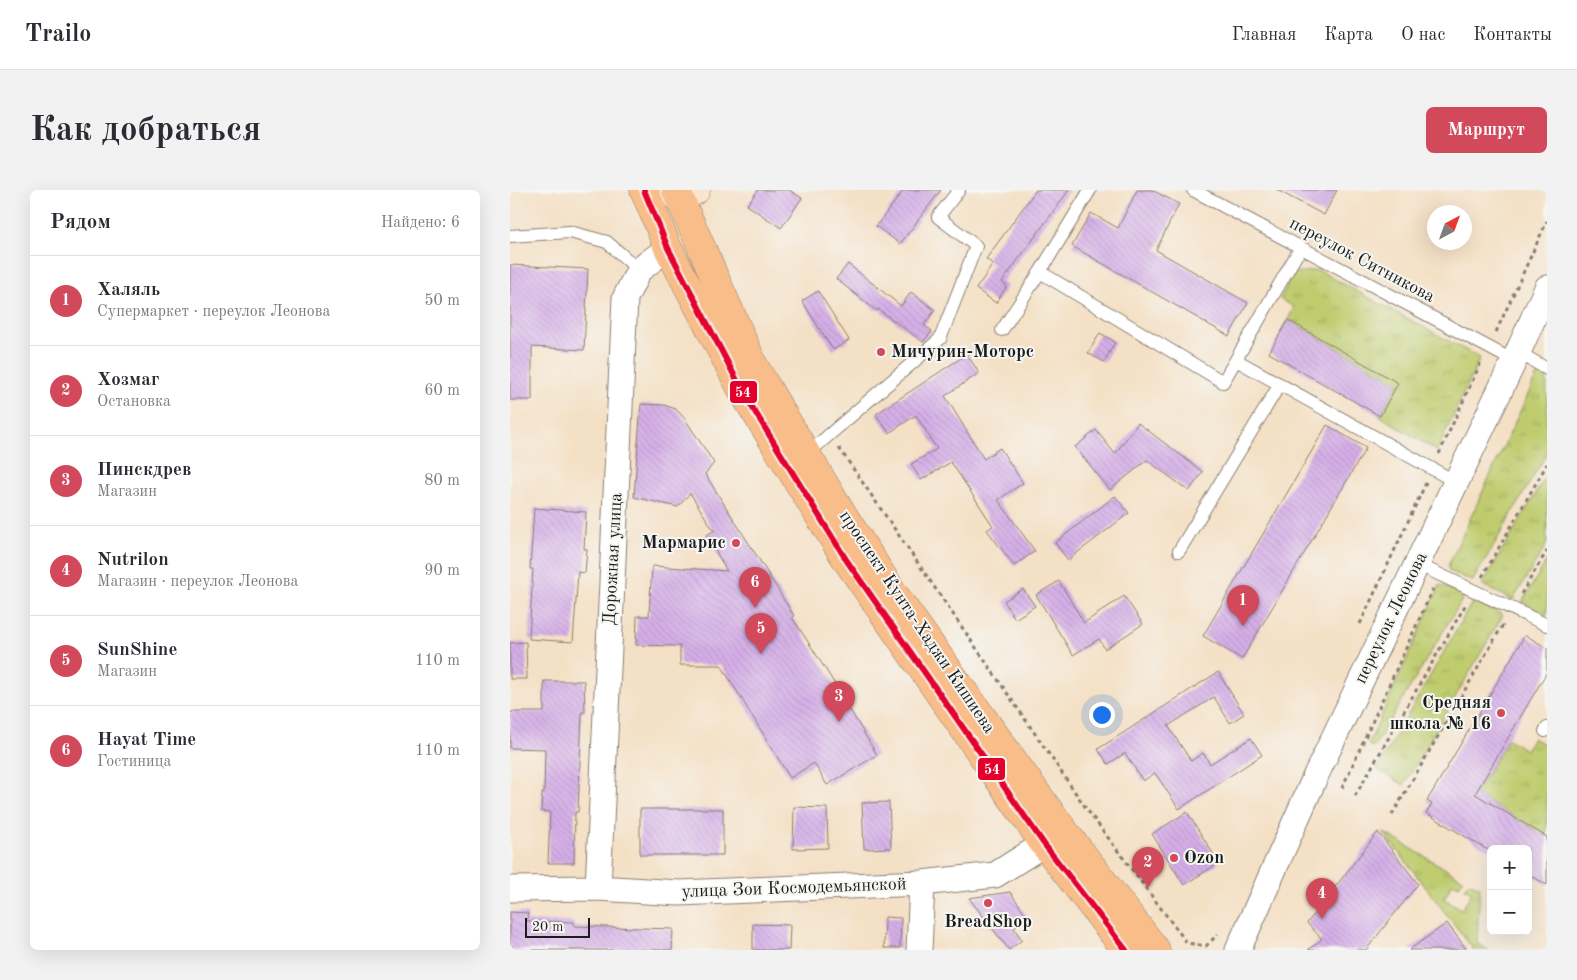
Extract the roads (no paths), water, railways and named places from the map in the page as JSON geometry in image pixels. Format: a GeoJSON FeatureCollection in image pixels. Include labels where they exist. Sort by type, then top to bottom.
{"type":"FeatureCollection","features":[{"type":"Feature","properties":{"kind":"main road","name":"проспект Кунта-Хаджи Кишиева"},"geometry":{"type":"LineString","coordinates":[[644,190],[668,248],[744,394],[847,561],[1054,838],[1156,950]]}},
{"type":"Feature","properties":{"kind":"main road","name":"проспект Кунта-Хаджи Кишиева"},"geometry":{"type":"LineString","coordinates":[[680,192],[754,366],[835,502],[1126,950]]}},
{"type":"Feature","properties":{"kind":"street","name":"Дорожная улица"},"geometry":{"type":"LineString","coordinates":[[598,888],[625,298],[639,270],[668,248]]}},
{"type":"Feature","properties":{"kind":"street","name":"переулок Леонова"},"geometry":{"type":"LineString","coordinates":[[1238,950],[1316,775],[1547,288]]}},
{"type":"Feature","properties":{"kind":"street","name":"улица Зои Космодемьянской"},"geometry":{"type":"LineString","coordinates":[[510,889],[598,888],[679,893],[922,883],[995,875],[1054,838]]}},
{"type":"Feature","properties":{"kind":"street"},"geometry":{"type":"LineString","coordinates":[[919,950],[922,883]]}},
{"type":"Feature","properties":{"kind":"lane"},"geometry":{"type":"LineString","coordinates":[[807,454],[940,340],[976,246],[938,217],[959,190]]}},
{"type":"Feature","properties":{"kind":"lane"},"geometry":{"type":"LineString","coordinates":[[1002,330],[1090,190]]}},
{"type":"Feature","properties":{"kind":"lane","name":"переулок Ситникова"},"geometry":{"type":"LineString","coordinates":[[1193,190],[1488,347],[1547,369]]}},
{"type":"Feature","properties":{"kind":"lane"},"geometry":{"type":"LineString","coordinates":[[510,236],[570,232],[607,242],[639,270]]}},
{"type":"Feature","properties":{"kind":"lane"},"geometry":{"type":"LineString","coordinates":[[1040,272],[1223,382],[1301,247]]}},
{"type":"Feature","properties":{"kind":"lane"},"geometry":{"type":"LineString","coordinates":[[1236,360],[1456,482]]}},
{"type":"Feature","properties":{"kind":"lane"},"geometry":{"type":"LineString","coordinates":[[1178,550],[1280,384]]}},
{"type":"Feature","properties":{"kind":"lane"},"geometry":{"type":"LineString","coordinates":[[1417,564],[1547,625]]}},
{"type":"Feature","properties":{"kind":"place","name":"Мичурин-Моторс"},"geometry":{"type":"Point","coordinates":[881,352]}},
{"type":"Feature","properties":{"kind":"place","name":"Мармарис"},"geometry":{"type":"Point","coordinates":[736,543]}},
{"type":"Feature","properties":{"kind":"place","name":"Hayat Time"},"geometry":{"type":"Point","coordinates":[755,608]}},
{"type":"Feature","properties":{"kind":"place","name":"Халяль"},"geometry":{"type":"Point","coordinates":[1243,626]}},
{"type":"Feature","properties":{"kind":"place","name":"SunShine"},"geometry":{"type":"Point","coordinates":[761,654]}},
{"type":"Feature","properties":{"kind":"place","name":"Средняя школа № 16"},"geometry":{"type":"Point","coordinates":[1501,713]}},
{"type":"Feature","properties":{"kind":"place","name":"Пинскдрев"},"geometry":{"type":"Point","coordinates":[839,722]}},
{"type":"Feature","properties":{"kind":"place","name":"Ozon"},"geometry":{"type":"Point","coordinates":[1174,858]}},
{"type":"Feature","properties":{"kind":"place","name":"Хозмаг"},"geometry":{"type":"Point","coordinates":[1148,888]}},
{"type":"Feature","properties":{"kind":"place","name":"BreadShop"},"geometry":{"type":"Point","coordinates":[988,903]}},
{"type":"Feature","properties":{"kind":"place","name":"Nutrilon"},"geometry":{"type":"Point","coordinates":[1322,919]}}]}
